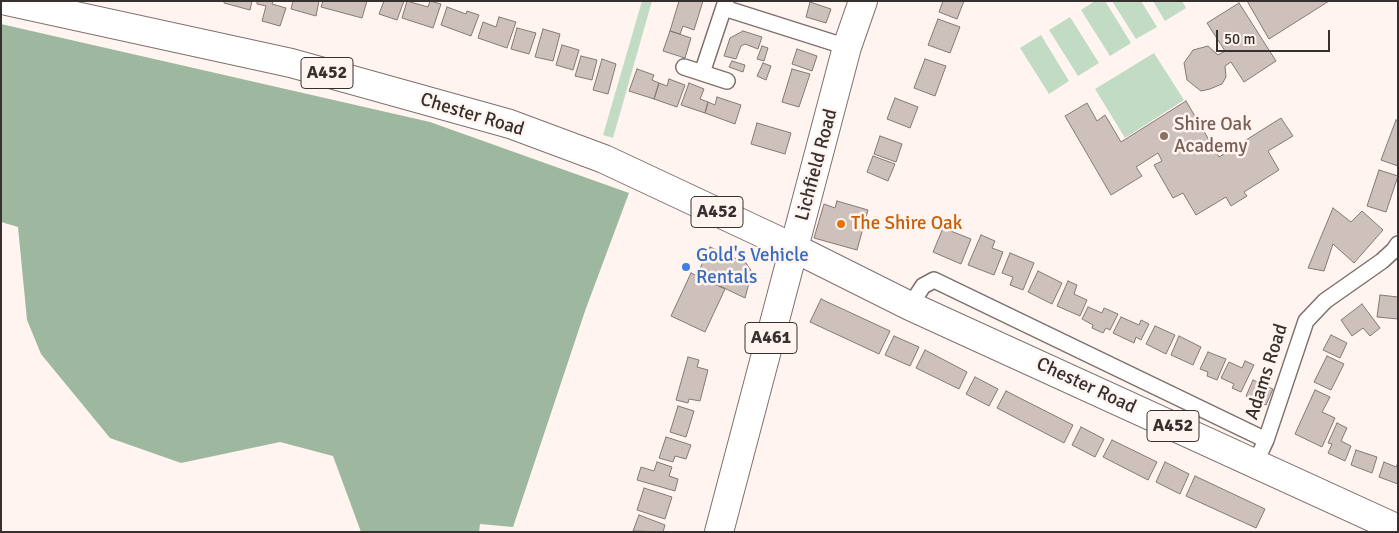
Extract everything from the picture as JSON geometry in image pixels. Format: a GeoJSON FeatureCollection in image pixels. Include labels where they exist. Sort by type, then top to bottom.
{"type":"FeatureCollection","features":[{"type":"Feature","properties":{"kind":"highway","name":"Chester Road"},"geometry":{"type":"LineString","coordinates":[[7,1],[292,63],[510,124],[639,174],[910,306],[1261,452],[1390,528]]}},
{"type":"Feature","properties":{"kind":"highway","name":"Lichfield Road"},"geometry":{"type":"LineString","coordinates":[[719,532],[848,47],[863,1]]}},
{"type":"Feature","properties":{"kind":"street"},"geometry":{"type":"LineString","coordinates":[[702,72],[725,5],[848,47]]}},
{"type":"Feature","properties":{"kind":"street"},"geometry":{"type":"LineString","coordinates":[[684,67],[728,81]]}},
{"type":"Feature","properties":{"kind":"street","name":"Adams Road"},"geometry":{"type":"LineString","coordinates":[[1261,452],[1306,321],[1324,301],[1395,253]]}},
{"type":"Feature","properties":{"kind":"green space"},"geometry":{"type":"Polygon","coordinates":[[[642,1],[652,1],[613,138],[603,135],[642,1]]]}},
{"type":"Feature","properties":{"kind":"green space"},"geometry":{"type":"Polygon","coordinates":[[[1095,1],[1105,1],[1131,43],[1110,56],[1081,10],[1095,1]]]}},
{"type":"Feature","properties":{"kind":"green space"},"geometry":{"type":"Polygon","coordinates":[[[1112,1],[1141,1],[1157,27],[1136,39],[1112,1]]]}},
{"type":"Feature","properties":{"kind":"green space"},"geometry":{"type":"Polygon","coordinates":[[[1153,1],[1182,1],[1186,8],[1165,21],[1153,1]]]}},
{"type":"Feature","properties":{"kind":"green space"},"geometry":{"type":"Polygon","coordinates":[[[1070,17],[1099,63],[1078,76],[1049,30],[1070,17]]]}},
{"type":"Feature","properties":{"kind":"green space"},"geometry":{"type":"Polygon","coordinates":[[[1,24],[430,122],[629,193],[585,311],[513,527],[480,524],[479,532],[361,532],[333,456],[280,442],[181,463],[110,438],[41,354],[27,320],[18,227],[1,222],[1,24]]]}},
{"type":"Feature","properties":{"kind":"green space"},"geometry":{"type":"Polygon","coordinates":[[[1041,35],[1069,81],[1049,94],[1020,48],[1041,35]]]}},
{"type":"Feature","properties":{"kind":"green space"},"geometry":{"type":"Polygon","coordinates":[[[1154,53],[1184,100],[1125,138],[1095,89],[1154,53]]]}},
{"type":"Feature","properties":{"kind":"building"},"geometry":{"type":"Polygon","coordinates":[[[224,1],[252,1],[250,10],[224,3],[224,1]]]}},
{"type":"Feature","properties":{"kind":"building"},"geometry":{"type":"Polygon","coordinates":[[[257,1],[273,1],[272,4],[286,8],[280,26],[262,21],[266,6],[257,4],[257,1]]]}},
{"type":"Feature","properties":{"kind":"building"},"geometry":{"type":"Polygon","coordinates":[[[293,1],[319,1],[316,16],[291,9],[293,1]]]}},
{"type":"Feature","properties":{"kind":"building"},"geometry":{"type":"Polygon","coordinates":[[[323,1],[367,1],[362,18],[321,7],[323,1]]]}},
{"type":"Feature","properties":{"kind":"building"},"geometry":{"type":"Polygon","coordinates":[[[384,1],[404,1],[397,20],[379,14],[384,1]]]}},
{"type":"Feature","properties":{"kind":"building"},"geometry":{"type":"Polygon","coordinates":[[[407,1],[428,7],[430,1],[441,4],[433,28],[402,18],[407,1]]]}},
{"type":"Feature","properties":{"kind":"building"},"geometry":{"type":"Polygon","coordinates":[[[679,1],[703,1],[694,30],[683,26],[680,34],[670,31],[679,1]]]}},
{"type":"Feature","properties":{"kind":"building"},"geometry":{"type":"Polygon","coordinates":[[[943,1],[964,1],[957,19],[939,12],[943,1]]]}},
{"type":"Feature","properties":{"kind":"building"},"geometry":{"type":"Polygon","coordinates":[[[1247,1],[1329,1],[1269,39],[1247,1]]]}},
{"type":"Feature","properties":{"kind":"building"},"geometry":{"type":"Polygon","coordinates":[[[810,2],[831,9],[826,23],[806,17],[810,2]]]}},
{"type":"Feature","properties":{"kind":"building"},"geometry":{"type":"Polygon","coordinates":[[[1239,3],[1276,61],[1244,82],[1231,62],[1225,66],[1226,77],[1222,84],[1201,91],[1187,80],[1184,63],[1193,50],[1208,46],[1218,55],[1225,51],[1207,23],[1239,3]]]}},
{"type":"Feature","properties":{"kind":"building"},"geometry":{"type":"Polygon","coordinates":[[[447,7],[466,14],[467,11],[479,15],[471,36],[441,25],[447,7]]]}},
{"type":"Feature","properties":{"kind":"building"},"geometry":{"type":"Polygon","coordinates":[[[499,17],[516,22],[507,48],[478,38],[483,22],[496,27],[499,17]]]}},
{"type":"Feature","properties":{"kind":"building"},"geometry":{"type":"Polygon","coordinates":[[[938,19],[960,27],[950,53],[928,45],[938,19]]]}},
{"type":"Feature","properties":{"kind":"building"},"geometry":{"type":"Polygon","coordinates":[[[517,28],[536,33],[529,54],[511,49],[517,28]]]}},
{"type":"Feature","properties":{"kind":"building"},"geometry":{"type":"Polygon","coordinates":[[[543,29],[560,34],[553,61],[535,57],[543,29]]]}},
{"type":"Feature","properties":{"kind":"building"},"geometry":{"type":"Polygon","coordinates":[[[670,31],[691,38],[685,58],[663,51],[670,31]]]}},
{"type":"Feature","properties":{"kind":"building"},"geometry":{"type":"Polygon","coordinates":[[[743,31],[762,37],[758,49],[745,44],[741,46],[736,59],[724,56],[730,38],[743,31]]]}},
{"type":"Feature","properties":{"kind":"building"},"geometry":{"type":"Polygon","coordinates":[[[562,45],[579,50],[573,70],[556,65],[562,45]]]}},
{"type":"Feature","properties":{"kind":"building"},"geometry":{"type":"Polygon","coordinates":[[[762,46],[768,48],[764,61],[757,59],[762,46]]]}},
{"type":"Feature","properties":{"kind":"building"},"geometry":{"type":"Polygon","coordinates":[[[797,49],[817,56],[812,71],[792,64],[797,49]]]}},
{"type":"Feature","properties":{"kind":"building"},"geometry":{"type":"Polygon","coordinates":[[[581,56],[597,60],[592,80],[575,76],[581,56]]]}},
{"type":"Feature","properties":{"kind":"building"},"geometry":{"type":"Polygon","coordinates":[[[602,59],[616,64],[608,94],[593,90],[602,59]]]}},
{"type":"Feature","properties":{"kind":"building"},"geometry":{"type":"Polygon","coordinates":[[[925,59],[946,66],[935,96],[914,88],[925,59]]]}},
{"type":"Feature","properties":{"kind":"building"},"geometry":{"type":"Polygon","coordinates":[[[732,61],[745,65],[743,72],[729,67],[732,61]]]}},
{"type":"Feature","properties":{"kind":"building"},"geometry":{"type":"Polygon","coordinates":[[[763,63],[771,66],[766,80],[757,76],[763,63]]]}},
{"type":"Feature","properties":{"kind":"building"},"geometry":{"type":"Polygon","coordinates":[[[637,69],[654,75],[652,80],[659,83],[654,99],[629,91],[637,69]]]}},
{"type":"Feature","properties":{"kind":"building"},"geometry":{"type":"Polygon","coordinates":[[[792,69],[810,74],[799,107],[782,102],[792,69]]]}},
{"type":"Feature","properties":{"kind":"building"},"geometry":{"type":"Polygon","coordinates":[[[669,79],[685,85],[677,107],[654,99],[659,83],[667,86],[669,79]]]}},
{"type":"Feature","properties":{"kind":"building"},"geometry":{"type":"Polygon","coordinates":[[[689,83],[704,89],[700,99],[708,102],[705,113],[681,105],[689,83]]]}},
{"type":"Feature","properties":{"kind":"building"},"geometry":{"type":"Polygon","coordinates":[[[717,97],[741,105],[735,124],[705,113],[708,102],[715,105],[717,97]]]}},
{"type":"Feature","properties":{"kind":"building"},"geometry":{"type":"Polygon","coordinates":[[[895,98],[918,107],[910,128],[887,119],[895,98]]]}},
{"type":"Feature","properties":{"kind":"building"},"geometry":{"type":"Polygon","coordinates":[[[1186,101],[1219,157],[1281,118],[1293,136],[1268,151],[1279,170],[1244,192],[1247,196],[1231,206],[1226,197],[1196,215],[1183,193],[1173,198],[1154,165],[1162,161],[1158,153],[1136,167],[1142,176],[1111,195],[1065,116],[1087,103],[1097,121],[1105,115],[1121,142],[1186,101]]]}},
{"type":"Feature","properties":{"kind":"building"},"geometry":{"type":"Polygon","coordinates":[[[1396,120],[1398,120],[1398,166],[1381,160],[1396,120]]]}},
{"type":"Feature","properties":{"kind":"building"},"geometry":{"type":"Polygon","coordinates":[[[757,123],[791,133],[785,154],[751,144],[757,123]]]}},
{"type":"Feature","properties":{"kind":"building"},"geometry":{"type":"Polygon","coordinates":[[[880,136],[902,144],[896,162],[874,154],[880,136]]]}},
{"type":"Feature","properties":{"kind":"building"},"geometry":{"type":"Polygon","coordinates":[[[873,156],[895,164],[888,181],[867,172],[873,156]]]}},
{"type":"Feature","properties":{"kind":"building"},"geometry":{"type":"Polygon","coordinates":[[[1379,170],[1398,176],[1386,212],[1367,206],[1379,170]]]}},
{"type":"Feature","properties":{"kind":"building","name":"The Shire Oak"},"geometry":{"type":"Polygon","coordinates":[[[837,201],[868,210],[857,250],[814,238],[824,204],[835,208],[837,201]]]}},
{"type":"Feature","properties":{"kind":"building"},"geometry":{"type":"Polygon","coordinates":[[[1333,208],[1351,222],[1362,211],[1383,230],[1354,263],[1333,244],[1324,271],[1308,268],[1333,208]]]}},
{"type":"Feature","properties":{"kind":"building"},"geometry":{"type":"Polygon","coordinates":[[[943,228],[971,239],[961,264],[933,252],[943,228]]]}},
{"type":"Feature","properties":{"kind":"building"},"geometry":{"type":"Polygon","coordinates":[[[981,235],[995,241],[992,248],[1003,252],[994,275],[968,265],[981,235]]]}},
{"type":"Feature","properties":{"kind":"building"},"geometry":{"type":"Polygon","coordinates":[[[710,247],[746,263],[752,272],[745,298],[697,275],[710,247]]]}},
{"type":"Feature","properties":{"kind":"building"},"geometry":{"type":"Polygon","coordinates":[[[1010,253],[1034,263],[1023,290],[1010,285],[1013,277],[1002,273],[1010,253]]]}},
{"type":"Feature","properties":{"kind":"building"},"geometry":{"type":"Polygon","coordinates":[[[1038,271],[1062,283],[1052,304],[1028,292],[1038,271]]]}},
{"type":"Feature","properties":{"kind":"building"},"geometry":{"type":"Polygon","coordinates":[[[691,273],[725,289],[705,332],[671,316],[691,273]]]}},
{"type":"Feature","properties":{"kind":"building"},"geometry":{"type":"Polygon","coordinates":[[[1068,281],[1077,285],[1074,294],[1087,300],[1080,316],[1057,306],[1068,281]]]}},
{"type":"Feature","properties":{"kind":"building"},"geometry":{"type":"Polygon","coordinates":[[[1380,295],[1398,297],[1398,319],[1377,317],[1380,295]]]}},
{"type":"Feature","properties":{"kind":"building"},"geometry":{"type":"Polygon","coordinates":[[[821,299],[890,331],[879,354],[810,322],[821,299]]]}},
{"type":"Feature","properties":{"kind":"building"},"geometry":{"type":"Polygon","coordinates":[[[1362,304],[1380,328],[1370,336],[1363,328],[1352,336],[1341,320],[1362,304]]]}},
{"type":"Feature","properties":{"kind":"building"},"geometry":{"type":"Polygon","coordinates":[[[1088,307],[1102,313],[1104,308],[1118,314],[1110,330],[1106,328],[1103,333],[1092,328],[1093,325],[1082,319],[1088,307]]]}},
{"type":"Feature","properties":{"kind":"building"},"geometry":{"type":"Polygon","coordinates":[[[1121,317],[1139,325],[1141,320],[1149,324],[1141,340],[1136,337],[1134,343],[1113,333],[1121,317]]]}},
{"type":"Feature","properties":{"kind":"building"},"geometry":{"type":"Polygon","coordinates":[[[1155,326],[1175,335],[1166,354],[1146,344],[1155,326]]]}},
{"type":"Feature","properties":{"kind":"building"},"geometry":{"type":"Polygon","coordinates":[[[1331,335],[1347,343],[1340,358],[1323,350],[1331,335]]]}},
{"type":"Feature","properties":{"kind":"building"},"geometry":{"type":"Polygon","coordinates":[[[894,336],[919,347],[910,366],[885,355],[894,336]]]}},
{"type":"Feature","properties":{"kind":"building"},"geometry":{"type":"Polygon","coordinates":[[[1179,336],[1201,347],[1193,365],[1171,355],[1179,336]]]}},
{"type":"Feature","properties":{"kind":"building"},"geometry":{"type":"Polygon","coordinates":[[[925,350],[967,372],[959,389],[916,368],[925,350]]]}},
{"type":"Feature","properties":{"kind":"building"},"geometry":{"type":"Polygon","coordinates":[[[1208,352],[1226,359],[1217,380],[1207,376],[1208,372],[1200,369],[1208,352]]]}},
{"type":"Feature","properties":{"kind":"building"},"geometry":{"type":"Polygon","coordinates":[[[1327,356],[1344,364],[1331,390],[1314,382],[1327,356]]]}},
{"type":"Feature","properties":{"kind":"building"},"geometry":{"type":"Polygon","coordinates":[[[688,357],[699,360],[697,367],[708,370],[700,401],[689,399],[688,403],[676,400],[688,357]]]}},
{"type":"Feature","properties":{"kind":"building"},"geometry":{"type":"Polygon","coordinates":[[[1245,361],[1254,365],[1241,392],[1232,388],[1234,384],[1221,378],[1229,362],[1242,368],[1245,361]]]}},
{"type":"Feature","properties":{"kind":"building"},"geometry":{"type":"Polygon","coordinates":[[[975,377],[998,389],[989,406],[966,394],[975,377]]]}},
{"type":"Feature","properties":{"kind":"building"},"geometry":{"type":"Polygon","coordinates":[[[1253,380],[1273,389],[1266,405],[1246,396],[1253,380]]]}},
{"type":"Feature","properties":{"kind":"building"},"geometry":{"type":"Polygon","coordinates":[[[1315,390],[1330,397],[1322,412],[1335,418],[1322,447],[1295,434],[1315,390]]]}},
{"type":"Feature","properties":{"kind":"building"},"geometry":{"type":"Polygon","coordinates":[[[1006,391],[1073,425],[1064,443],[997,408],[1006,391]]]}},
{"type":"Feature","properties":{"kind":"building"},"geometry":{"type":"Polygon","coordinates":[[[678,406],[694,411],[686,437],[670,432],[678,406]]]}},
{"type":"Feature","properties":{"kind":"building"},"geometry":{"type":"Polygon","coordinates":[[[1337,423],[1347,428],[1341,441],[1351,446],[1345,461],[1328,453],[1332,444],[1328,443],[1337,423]]]}},
{"type":"Feature","properties":{"kind":"building"},"geometry":{"type":"Polygon","coordinates":[[[1081,427],[1104,439],[1095,457],[1072,445],[1081,427]]]}},
{"type":"Feature","properties":{"kind":"building"},"geometry":{"type":"Polygon","coordinates":[[[666,437],[691,445],[686,459],[675,456],[673,462],[659,458],[666,437]]]}},
{"type":"Feature","properties":{"kind":"building"},"geometry":{"type":"Polygon","coordinates":[[[1112,440],[1157,462],[1148,480],[1103,457],[1112,440]]]}},
{"type":"Feature","properties":{"kind":"building"},"geometry":{"type":"Polygon","coordinates":[[[1356,450],[1377,457],[1372,473],[1351,465],[1356,450]]]}},
{"type":"Feature","properties":{"kind":"building"},"geometry":{"type":"Polygon","coordinates":[[[657,462],[672,467],[669,476],[678,479],[675,491],[637,480],[641,467],[654,471],[657,462]]]}},
{"type":"Feature","properties":{"kind":"building"},"geometry":{"type":"Polygon","coordinates":[[[1165,462],[1189,474],[1180,494],[1156,482],[1165,462]]]}},
{"type":"Feature","properties":{"kind":"building"},"geometry":{"type":"Polygon","coordinates":[[[1384,462],[1396,467],[1398,463],[1398,484],[1379,477],[1384,462]]]}},
{"type":"Feature","properties":{"kind":"building"},"geometry":{"type":"Polygon","coordinates":[[[1195,476],[1265,509],[1256,528],[1186,496],[1195,476]]]}},
{"type":"Feature","properties":{"kind":"building"},"geometry":{"type":"Polygon","coordinates":[[[644,488],[672,497],[665,519],[637,510],[644,488]]]}},
{"type":"Feature","properties":{"kind":"building"},"geometry":{"type":"Polygon","coordinates":[[[639,515],[665,525],[663,532],[633,531],[639,515]]]}},
{"type":"Feature","properties":{"kind":"place","name":"Shire Oak Academy"},"geometry":{"type":"Point","coordinates":[1164,136]}},
{"type":"Feature","properties":{"kind":"place","name":"The Shire Oak"},"geometry":{"type":"Point","coordinates":[841,224]}},
{"type":"Feature","properties":{"kind":"place","name":"Gold's Vehicle Rentals"},"geometry":{"type":"Point","coordinates":[686,267]}}]}
